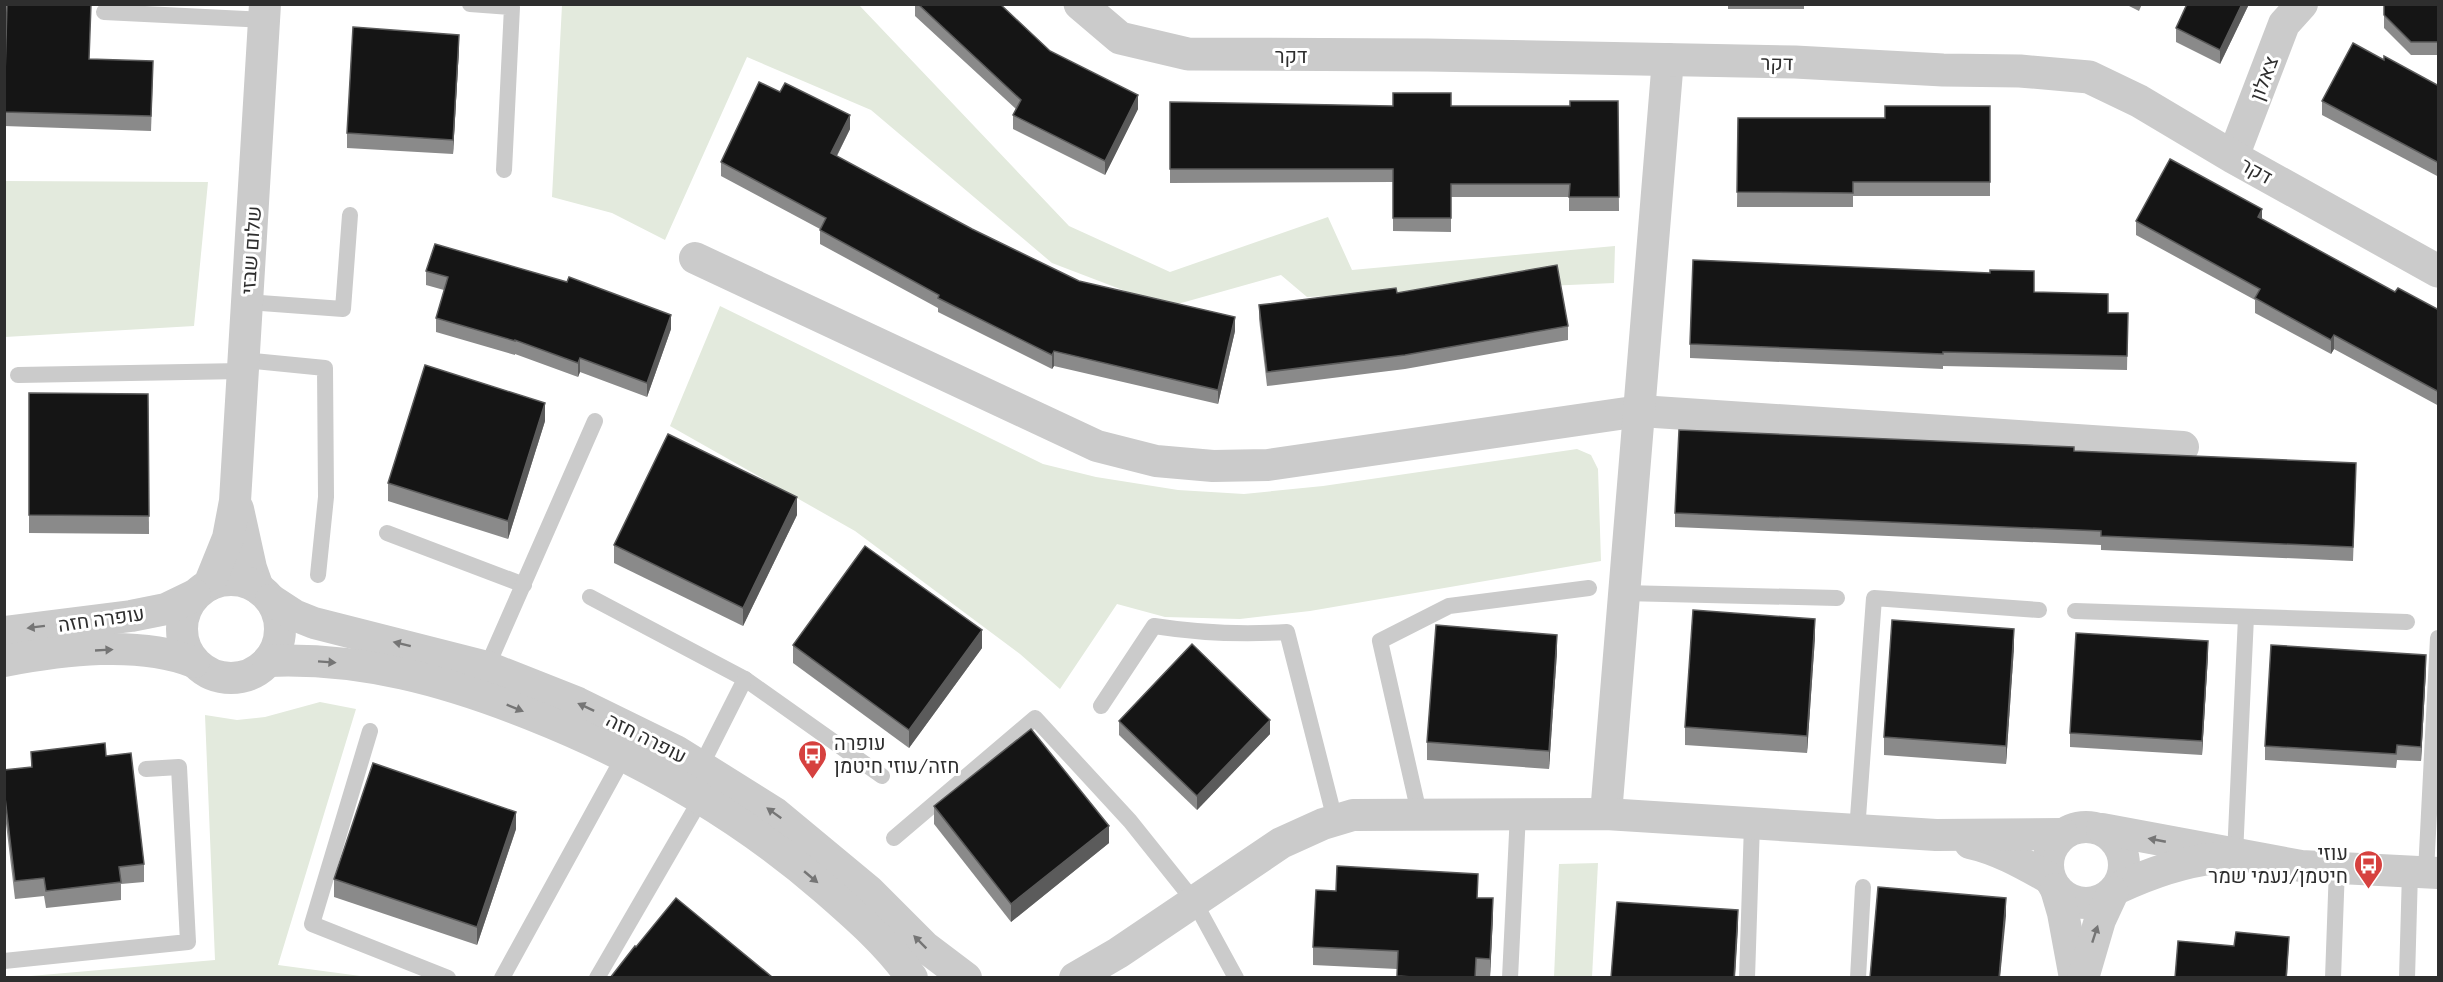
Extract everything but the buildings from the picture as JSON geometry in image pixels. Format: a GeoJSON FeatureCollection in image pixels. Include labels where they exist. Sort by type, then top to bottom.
{"type":"FeatureCollection","features":[{"type":"Feature","properties":{"kind":"street","name":"דקר"},"geometry":{"type":"LineString","coordinates":[[1080,4],[1120,39],[1188,54],[1668,59],[2020,71],[2089,77],[2139,101],[2233,157],[2439,271]]}},
{"type":"Feature","properties":{"kind":"street","name":"צאלון"},"geometry":{"type":"LineString","coordinates":[[2233,157],[2284,24],[2302,4]]}},
{"type":"Feature","properties":{"kind":"street","name":"שלום שבזי"},"geometry":{"type":"LineString","coordinates":[[202,590],[222,557],[231,530],[235,496],[264,12]]}},
{"type":"Feature","properties":{"kind":"street"},"geometry":{"type":"LineString","coordinates":[[1606,814],[1623,593],[1641,411],[1668,59]]}},
{"type":"Feature","properties":{"kind":"street"},"geometry":{"type":"LineString","coordinates":[[695,258],[1097,446],[1156,461],[1213,466],[1268,465],[1641,411],[2183,447]]}},
{"type":"Feature","properties":{"kind":"street","name":"שלום שבזי"},"geometry":{"type":"LineString","coordinates":[[235,496],[251,568],[265,594]]}},
{"type":"Feature","properties":{"kind":"street"},"geometry":{"type":"LineString","coordinates":[[225,580],[243,581],[265,594],[278,616],[280,633],[276,648],[268,661],[257,671],[243,677],[228,679],[212,675],[194,662],[183,641],[181,626],[186,609],[202,590],[225,580]]}},
{"type":"Feature","properties":{"kind":"street","name":"עופרה חזה"},"geometry":{"type":"LineString","coordinates":[[4,632],[131,616],[166,609],[202,590]]}},
{"type":"Feature","properties":{"kind":"street","name":"עופרה חזה"},"geometry":{"type":"LineString","coordinates":[[265,594],[294,615],[314,623],[488,667],[578,703],[649,737],[701,766],[792,827],[869,891],[925,948],[966,978]]}},
{"type":"Feature","properties":{"kind":"street","name":"עופרה חזה"},"geometry":{"type":"LineString","coordinates":[[4,661],[34,655],[120,649],[176,655],[194,662]]}},
{"type":"Feature","properties":{"kind":"street","name":"עופרה חזה"},"geometry":{"type":"LineString","coordinates":[[268,661],[340,662],[454,686],[544,720],[624,756],[702,797],[766,840],[809,875],[883,943],[912,978]]}},
{"type":"Feature","properties":{"kind":"street"},"geometry":{"type":"LineString","coordinates":[[1075,978],[1118,953],[1281,843],[1353,814],[1606,814],[1936,836],[2062,834],[2074,828],[2088,826],[2301,867],[2425,872]]}},
{"type":"Feature","properties":{"kind":"street"},"geometry":{"type":"LineString","coordinates":[[2083,978],[2100,920],[2124,876],[2125,861],[2121,848],[2113,837],[2102,829]]}},
{"type":"Feature","properties":{"kind":"street"},"geometry":{"type":"LineString","coordinates":[[2062,834],[2050,851],[2047,864],[2063,913],[2074,978]]}},
{"type":"Feature","properties":{"kind":"street"},"geometry":{"type":"LineString","coordinates":[[1936,836],[1982,845],[2053,883],[2066,898],[2082,904],[2096,903],[2141,877],[2188,861],[2235,855]]}},
{"type":"Feature","properties":{"kind":"street"},"geometry":{"type":"LineString","coordinates":[[1092,978],[1118,953]]}},
{"type":"Feature","properties":{"kind":"lane"},"geometry":{"type":"LineString","coordinates":[[470,4],[512,7],[504,170]]}},
{"type":"Feature","properties":{"kind":"lane"},"geometry":{"type":"LineString","coordinates":[[104,12],[264,12]]}},
{"type":"Feature","properties":{"kind":"lane"},"geometry":{"type":"LineString","coordinates":[[246,302],[343,309],[350,215]]}},
{"type":"Feature","properties":{"kind":"lane"},"geometry":{"type":"LineString","coordinates":[[18,375],[243,365],[325,368],[326,497],[318,575]]}},
{"type":"Feature","properties":{"kind":"lane"},"geometry":{"type":"LineString","coordinates":[[488,667],[595,421]]}},
{"type":"Feature","properties":{"kind":"lane"},"geometry":{"type":"LineString","coordinates":[[387,533],[524,585]]}},
{"type":"Feature","properties":{"kind":"lane"},"geometry":{"type":"LineString","coordinates":[[1419,813],[1380,641],[1449,606],[1589,588]]}},
{"type":"Feature","properties":{"kind":"lane"},"geometry":{"type":"LineString","coordinates":[[1623,593],[1837,598]]}},
{"type":"Feature","properties":{"kind":"lane"},"geometry":{"type":"LineString","coordinates":[[590,597],[745,679],[882,776]]}},
{"type":"Feature","properties":{"kind":"lane"},"geometry":{"type":"LineString","coordinates":[[1857,831],[1874,598],[2039,610]]}},
{"type":"Feature","properties":{"kind":"lane"},"geometry":{"type":"LineString","coordinates":[[2075,611],[2407,622]]}},
{"type":"Feature","properties":{"kind":"lane"},"geometry":{"type":"LineString","coordinates":[[2235,855],[2246,617]]}},
{"type":"Feature","properties":{"kind":"lane"},"geometry":{"type":"LineString","coordinates":[[1101,706],[1154,626],[1200,633],[1287,632],[1335,820]]}},
{"type":"Feature","properties":{"kind":"lane"},"geometry":{"type":"LineString","coordinates":[[2407,978],[2425,872],[2439,638]]}},
{"type":"Feature","properties":{"kind":"lane"},"geometry":{"type":"LineString","coordinates":[[701,766],[745,679]]}},
{"type":"Feature","properties":{"kind":"lane"},"geometry":{"type":"LineString","coordinates":[[894,838],[1035,718],[1130,821],[1194,901],[1236,978]]}},
{"type":"Feature","properties":{"kind":"lane"},"geometry":{"type":"LineString","coordinates":[[370,731],[312,924],[448,978]]}},
{"type":"Feature","properties":{"kind":"lane"},"geometry":{"type":"LineString","coordinates":[[502,978],[624,756]]}},
{"type":"Feature","properties":{"kind":"lane"},"geometry":{"type":"LineString","coordinates":[[4,961],[188,942],[180,767],[146,769]]}},
{"type":"Feature","properties":{"kind":"lane"},"geometry":{"type":"LineString","coordinates":[[597,978],[702,797]]}},
{"type":"Feature","properties":{"kind":"lane"},"geometry":{"type":"LineString","coordinates":[[1510,978],[1518,813]]}},
{"type":"Feature","properties":{"kind":"lane"},"geometry":{"type":"LineString","coordinates":[[1746,978],[1752,824]]}},
{"type":"Feature","properties":{"kind":"lane"},"geometry":{"type":"LineString","coordinates":[[2333,978],[2337,867]]}},
{"type":"Feature","properties":{"kind":"lane"},"geometry":{"type":"LineString","coordinates":[[1858,978],[1863,887]]}},
{"type":"Feature","properties":{"kind":"shaded area"},"geometry":{"type":"Polygon","coordinates":[[[562,5],[859,5],[1069,226],[1170,272],[1328,217],[1352,270],[1615,246],[1614,283],[1307,297],[1281,275],[1167,307],[1052,263],[871,110],[747,57],[665,240],[612,213],[552,197],[562,5]]]}},
{"type":"Feature","properties":{"kind":"shaded area"},"geometry":{"type":"Polygon","coordinates":[[[5,181],[208,182],[194,326],[5,337],[5,181]]]}},
{"type":"Feature","properties":{"kind":"shaded area"},"geometry":{"type":"Polygon","coordinates":[[[720,306],[1043,464],[1096,477],[1178,490],[1244,494],[1323,486],[1577,449],[1591,455],[1598,469],[1601,561],[1310,611],[1240,619],[1165,617],[1117,604],[1060,689],[1020,654],[855,531],[670,426],[720,306]]]}},
{"type":"Feature","properties":{"kind":"shaded area"},"geometry":{"type":"Polygon","coordinates":[[[320,702],[356,709],[278,965],[368,977],[19,977],[215,960],[205,715],[237,720],[265,717],[320,702]]]}},
{"type":"Feature","properties":{"kind":"shaded area"},"geometry":{"type":"Polygon","coordinates":[[[1598,863],[1592,977],[1554,977],[1559,864],[1598,863]]]}},
{"type":"Feature","properties":{"kind":"place","name":"עופרה חזה/עוזי חיטמן"},"geometry":{"type":"Point","coordinates":[813,780]}},
{"type":"Feature","properties":{"kind":"place","name":"עוזי חיטמן/נעמי שמר"},"geometry":{"type":"Point","coordinates":[2369,890]}}]}
